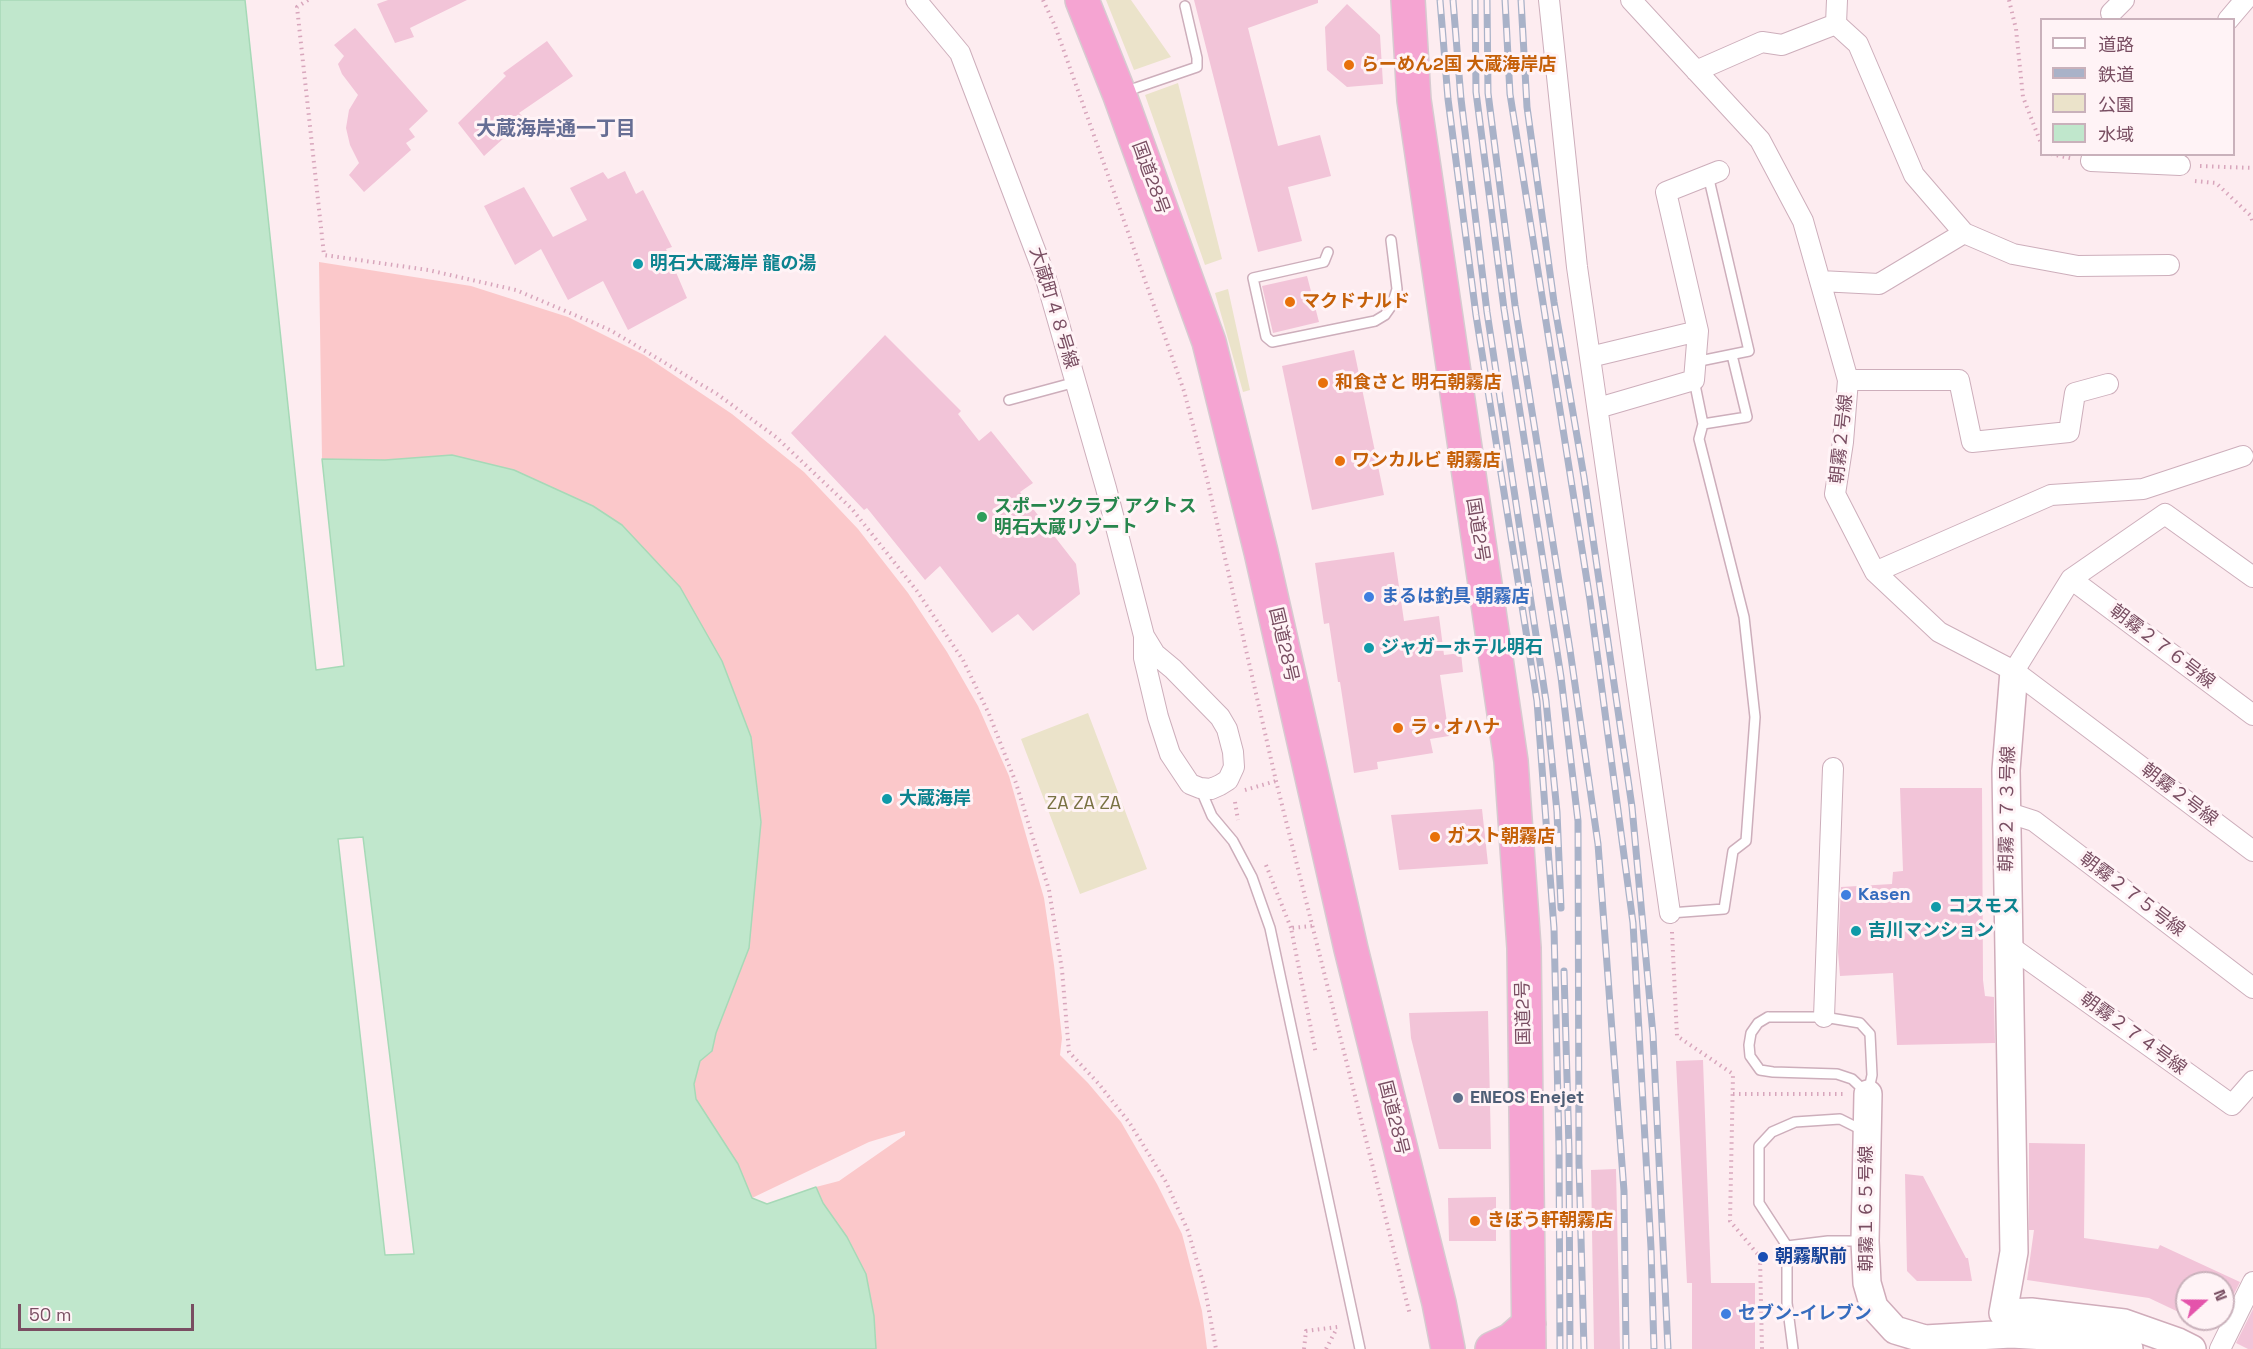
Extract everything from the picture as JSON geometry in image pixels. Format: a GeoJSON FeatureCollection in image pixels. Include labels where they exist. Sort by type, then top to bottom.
{"type":"FeatureCollection","features":[{"type":"Feature","properties":{"kind":"highway","name":"国道28号"},"geometry":{"type":"LineString","coordinates":[[1082,0],[1119,93],[1209,342],[1261,552],[1351,949],[1439,1302],[1464,1346]]}},
{"type":"Feature","properties":{"kind":"highway","name":"国道2号"},"geometry":{"type":"LineString","coordinates":[[1408,0],[1414,100],[1511,761],[1524,948],[1529,1337]]}},
{"type":"Feature","properties":{"kind":"highway"},"geometry":{"type":"LineString","coordinates":[[1492,1349],[1511,1340],[1529,1337]]}},
{"type":"Feature","properties":{"kind":"street","name":"大蔵町４８号線"},"geometry":{"type":"LineString","coordinates":[[916,0],[960,53],[1046,279],[1106,488],[1144,636],[1144,658],[1158,717],[1170,754],[1190,784],[1211,789],[1228,780],[1233,767],[1233,752],[1227,729],[1220,717],[1155,654],[1144,636]]}},
{"type":"Feature","properties":{"kind":"street"},"geometry":{"type":"LineString","coordinates":[[1549,0],[1577,267],[1670,913]]}},
{"type":"Feature","properties":{"kind":"street","name":"朝霧２号線"},"geometry":{"type":"LineString","coordinates":[[1631,0],[1760,140],[1803,221],[1848,380],[1844,442],[1836,494],[1875,572],[1939,632],[2014,671],[2253,851]]}},
{"type":"Feature","properties":{"kind":"street"},"geometry":{"type":"LineString","coordinates":[[1836,24],[1837,0]]}},
{"type":"Feature","properties":{"kind":"street"},"geometry":{"type":"LineString","coordinates":[[2230,18],[2245,0]]}},
{"type":"Feature","properties":{"kind":"street"},"geometry":{"type":"LineString","coordinates":[[1696,71],[1762,42],[1782,45],[1836,24]]}},
{"type":"Feature","properties":{"kind":"street"},"geometry":{"type":"LineString","coordinates":[[1836,24],[1858,44],[1914,175],[1964,233],[2013,254],[2078,266],[2169,265]]}},
{"type":"Feature","properties":{"kind":"street"},"geometry":{"type":"LineString","coordinates":[[2092,156],[2091,161],[2180,165]]}},
{"type":"Feature","properties":{"kind":"street"},"geometry":{"type":"LineString","coordinates":[[1598,408],[1694,371],[1698,331],[1666,192],[1714,173]]}},
{"type":"Feature","properties":{"kind":"street"},"geometry":{"type":"LineString","coordinates":[[1820,280],[1879,284],[1964,233]]}},
{"type":"Feature","properties":{"kind":"street"},"geometry":{"type":"LineString","coordinates":[[1590,357],[1698,331]]}},
{"type":"Feature","properties":{"kind":"street"},"geometry":{"type":"LineString","coordinates":[[1848,380],[1959,380],[1972,442],[2069,432],[2075,393],[2108,384]]}},
{"type":"Feature","properties":{"kind":"street"},"geometry":{"type":"LineString","coordinates":[[1875,572],[2051,495],[2143,489],[2243,456]]}},
{"type":"Feature","properties":{"kind":"street","name":"朝霧２７３号線"},"geometry":{"type":"LineString","coordinates":[[2003,1313],[2014,1252],[2006,770],[2014,671],[2071,579],[2165,514],[2253,577]]}},
{"type":"Feature","properties":{"kind":"street","name":"朝霧２７６号線"},"geometry":{"type":"LineString","coordinates":[[2071,579],[2253,715]]}},
{"type":"Feature","properties":{"kind":"street"},"geometry":{"type":"LineString","coordinates":[[1824,1017],[1833,768]]}},
{"type":"Feature","properties":{"kind":"street","name":"朝霧２７５号線"},"geometry":{"type":"LineString","coordinates":[[2006,812],[2034,821],[2253,988]]}},
{"type":"Feature","properties":{"kind":"street","name":"朝霧２７４号線"},"geometry":{"type":"LineString","coordinates":[[2008,945],[2232,1105],[2253,1081]]}},
{"type":"Feature","properties":{"kind":"street","name":"朝霧１６５号線"},"geometry":{"type":"LineString","coordinates":[[1868,1094],[1865,1242],[1867,1283],[1874,1307],[1895,1330],[1921,1344],[2064,1337],[2129,1349]]}},
{"type":"Feature","properties":{"kind":"street"},"geometry":{"type":"LineString","coordinates":[[2220,1349],[2253,1282]]}},
{"type":"Feature","properties":{"kind":"street"},"geometry":{"type":"LineString","coordinates":[[1979,1342],[2003,1313],[2031,1312],[2124,1323],[2192,1349]]}},
{"type":"Feature","properties":{"kind":"lane"},"geometry":{"type":"LineString","coordinates":[[1119,93],[1197,67],[1185,6]]}},
{"type":"Feature","properties":{"kind":"lane"},"geometry":{"type":"LineString","coordinates":[[1670,913],[1724,909],[1734,851],[1746,841],[1755,717],[1744,617],[1699,439],[1703,424],[1694,371],[1732,355],[1749,351],[1714,173]]}},
{"type":"Feature","properties":{"kind":"lane"},"geometry":{"type":"LineString","coordinates":[[1328,252],[1324,262],[1253,278],[1266,337],[1272,342],[1375,321],[1384,315],[1392,305],[1397,289],[1391,240]]}},
{"type":"Feature","properties":{"kind":"lane"},"geometry":{"type":"LineString","coordinates":[[1703,424],[1747,417],[1732,355]]}},
{"type":"Feature","properties":{"kind":"lane"},"geometry":{"type":"LineString","coordinates":[[1009,400],[1076,382]]}},
{"type":"Feature","properties":{"kind":"lane"},"geometry":{"type":"LineString","coordinates":[[1200,788],[1212,816],[1233,841],[1252,877],[1270,928],[1360,1349]]}},
{"type":"Feature","properties":{"kind":"lane"},"geometry":{"type":"LineString","coordinates":[[1768,1017],[1824,1017],[1860,1023],[1870,1034],[1872,1075],[1868,1094],[1852,1079],[1837,1074],[1760,1070],[1750,1056],[1751,1033],[1758,1023],[1768,1017]]}},
{"type":"Feature","properties":{"kind":"lane"},"geometry":{"type":"LineString","coordinates":[[1793,1349],[1787,1304],[1787,1246],[1759,1203],[1759,1146],[1772,1132],[1795,1122],[1840,1119],[1868,1132]]}},
{"type":"Feature","properties":{"kind":"lane"},"geometry":{"type":"LineString","coordinates":[[1787,1246],[1828,1241],[1865,1242]]}},
{"type":"Feature","properties":{"kind":"path"},"geometry":{"type":"LineString","coordinates":[[308,0],[297,7],[324,255],[428,270],[516,290],[610,330],[717,394],[776,437],[852,509],[917,591],[963,660],[989,714],[1016,783],[1049,890],[1062,970],[1069,1052],[1098,1083],[1129,1122],[1166,1182],[1188,1231],[1205,1289],[1216,1349]]}},
{"type":"Feature","properties":{"kind":"path"},"geometry":{"type":"LineString","coordinates":[[1043,0],[1055,26],[1184,391],[1207,479],[1279,792],[1412,1320]]}},
{"type":"Feature","properties":{"kind":"path"},"geometry":{"type":"LineString","coordinates":[[2009,0],[2016,29],[2023,97],[2040,141]]}},
{"type":"Feature","properties":{"kind":"path"},"geometry":{"type":"LineString","coordinates":[[2253,168],[2180,165],[2182,179],[2216,183],[2251,216],[2253,224]]}},
{"type":"Feature","properties":{"kind":"path"},"geometry":{"type":"LineString","coordinates":[[1670,913],[1677,1036],[1733,1074]]}},
{"type":"Feature","properties":{"kind":"path"},"geometry":{"type":"LineString","coordinates":[[1733,1094],[1868,1094]]}},
{"type":"Feature","properties":{"kind":"path"},"geometry":{"type":"LineString","coordinates":[[1305,1349],[1306,1331],[1338,1327],[1326,1349]]}},
{"type":"Feature","properties":{"kind":"green space"},"geometry":{"type":"Polygon","coordinates":[[[1106,0],[1131,0],[1171,57],[1134,70],[1106,0]]]}},
{"type":"Feature","properties":{"kind":"green space"},"geometry":{"type":"Polygon","coordinates":[[[1178,83],[1222,259],[1205,265],[1145,95],[1178,83]]]}},
{"type":"Feature","properties":{"kind":"green space"},"geometry":{"type":"Polygon","coordinates":[[[1228,289],[1250,390],[1243,392],[1215,293],[1228,289]]]}},
{"type":"Feature","properties":{"kind":"green space","name":"ZA ZA ZA"},"geometry":{"type":"Polygon","coordinates":[[[1088,713],[1147,869],[1080,894],[1021,739],[1088,713]]]}},
{"type":"Feature","properties":{"kind":"sand","name":"大蔵海岸"},"geometry":{"type":"Polygon","coordinates":[[[319,262],[471,286],[568,317],[644,355],[732,414],[804,472],[858,529],[908,593],[947,652],[978,706],[1009,776],[1044,898],[1062,1038],[1060,1055],[1088,1083],[1121,1122],[1157,1184],[1182,1234],[1202,1311],[1207,1349],[876,1349],[874,1316],[847,1237],[823,1203],[816,1187],[839,1181],[905,1135],[905,1131],[869,1142],[752,1198],[738,1164],[696,1099],[694,1084],[700,1061],[712,1051],[716,1033],[749,948],[761,822],[751,737],[593,506],[514,470],[385,460],[322,459],[319,262]]]}},
{"type":"Feature","properties":{"kind":"water"},"geometry":{"type":"Polygon","coordinates":[[[0,0],[245,0],[316,670],[344,666],[322,459],[385,460],[452,455],[514,470],[593,506],[622,525],[680,587],[722,661],[751,737],[761,822],[749,948],[716,1033],[712,1051],[700,1061],[694,1084],[696,1099],[738,1164],[752,1198],[767,1204],[816,1187],[823,1203],[847,1237],[866,1274],[874,1316],[876,1349],[0,1349],[0,0]],[[363,837],[338,839],[385,1255],[414,1254],[363,837]]]}},
{"type":"Feature","properties":{"kind":"building"},"geometry":{"type":"Polygon","coordinates":[[[388,0],[467,0],[410,28],[414,37],[395,43],[377,4],[388,0]]]}},
{"type":"Feature","properties":{"kind":"building"},"geometry":{"type":"Polygon","coordinates":[[[1194,0],[1318,0],[1318,3],[1248,28],[1278,146],[1320,135],[1331,176],[1288,187],[1302,241],[1258,252],[1194,0]]]}},
{"type":"Feature","properties":{"kind":"building"},"geometry":{"type":"Polygon","coordinates":[[[1347,4],[1380,35],[1383,84],[1347,87],[1327,70],[1325,27],[1347,4]]]}},
{"type":"Feature","properties":{"kind":"building"},"geometry":{"type":"Polygon","coordinates":[[[355,28],[428,111],[409,129],[415,137],[406,143],[411,150],[364,192],[349,175],[359,163],[350,145],[346,128],[349,110],[358,95],[342,74],[338,64],[344,56],[334,45],[355,28]]]}},
{"type":"Feature","properties":{"kind":"building"},"geometry":{"type":"Polygon","coordinates":[[[547,41],[573,76],[519,113],[525,119],[484,156],[458,123],[506,76],[503,73],[547,41]]]}},
{"type":"Feature","properties":{"kind":"building","name":"明石大蔵海岸 龍の湯"},"geometry":{"type":"Polygon","coordinates":[[[625,171],[636,194],[643,190],[672,247],[666,249],[687,298],[628,330],[603,281],[568,300],[541,249],[515,265],[484,206],[524,187],[553,237],[587,220],[570,188],[603,172],[608,179],[625,171]]]}},
{"type":"Feature","properties":{"kind":"building"},"geometry":{"type":"Polygon","coordinates":[[[1307,276],[1319,322],[1273,333],[1262,286],[1307,276]]]}},
{"type":"Feature","properties":{"kind":"building"},"geometry":{"type":"Polygon","coordinates":[[[885,335],[961,411],[958,414],[979,441],[991,431],[1033,483],[1020,492],[1076,564],[1080,594],[1033,631],[1018,614],[992,633],[940,566],[925,580],[867,508],[864,510],[791,433],[885,335]]]}},
{"type":"Feature","properties":{"kind":"building"},"geometry":{"type":"Polygon","coordinates":[[[1354,350],[1384,495],[1312,510],[1282,366],[1354,350]]]}},
{"type":"Feature","properties":{"kind":"building"},"geometry":{"type":"Polygon","coordinates":[[[1394,552],[1404,621],[1439,616],[1444,655],[1461,653],[1463,672],[1440,675],[1449,736],[1430,739],[1433,753],[1377,762],[1378,769],[1354,773],[1340,682],[1338,682],[1329,623],[1324,624],[1315,563],[1394,552]]]}},
{"type":"Feature","properties":{"kind":"building"},"geometry":{"type":"Polygon","coordinates":[[[1900,788],[1982,788],[1983,980],[1985,996],[1994,997],[1995,1043],[1897,1045],[1893,973],[1840,976],[1838,952],[1841,887],[1892,884],[1893,872],[1903,871],[1900,788]]]}},
{"type":"Feature","properties":{"kind":"building"},"geometry":{"type":"Polygon","coordinates":[[[1482,809],[1488,864],[1399,870],[1391,815],[1482,809]]]}},
{"type":"Feature","properties":{"kind":"building","name":"ENEOS Enejet"},"geometry":{"type":"Polygon","coordinates":[[[1488,1011],[1491,1149],[1439,1149],[1411,1038],[1409,1013],[1488,1011]]]}},
{"type":"Feature","properties":{"kind":"building"},"geometry":{"type":"Polygon","coordinates":[[[1703,1060],[1711,1283],[1755,1283],[1755,1349],[1692,1349],[1692,1283],[1687,1283],[1676,1061],[1703,1060]]]}},
{"type":"Feature","properties":{"kind":"building"},"geometry":{"type":"Polygon","coordinates":[[[2029,1143],[2085,1144],[2084,1238],[2158,1249],[2160,1245],[2216,1271],[2175,1271],[2175,1310],[2149,1298],[2027,1280],[2034,1230],[2029,1230],[2029,1143]]]}},
{"type":"Feature","properties":{"kind":"building"},"geometry":{"type":"Polygon","coordinates":[[[1616,1169],[1620,1349],[1594,1349],[1591,1170],[1616,1169]]]}},
{"type":"Feature","properties":{"kind":"building"},"geometry":{"type":"Polygon","coordinates":[[[1905,1174],[1923,1176],[1968,1258],[1972,1281],[1917,1281],[1907,1271],[1905,1174]]]}},
{"type":"Feature","properties":{"kind":"building"},"geometry":{"type":"Polygon","coordinates":[[[1496,1197],[1496,1241],[1449,1241],[1448,1198],[1496,1197]]]}},
{"type":"Feature","properties":{"kind":"building"},"geometry":{"type":"Polygon","coordinates":[[[2235,1280],[2240,1282],[2235,1292],[2235,1280]]]}},
{"type":"Feature","properties":{"kind":"building"},"geometry":{"type":"Polygon","coordinates":[[[2253,1309],[2253,1349],[2248,1349],[2236,1343],[2253,1309]]]}},
{"type":"Feature","properties":{"kind":"railway"},"geometry":{"type":"LineString","coordinates":[[1440,0],[1448,99],[1476,315],[1537,701],[1554,928],[1559,1147],[1560,1349]]}},
{"type":"Feature","properties":{"kind":"railway"},"geometry":{"type":"LineString","coordinates":[[1453,0],[1461,99],[1487,312],[1546,701],[1557,812],[1561,908]]}},
{"type":"Feature","properties":{"kind":"railway"},"geometry":{"type":"LineString","coordinates":[[1475,0],[1476,92],[1504,309],[1561,677],[1578,821],[1579,1163],[1584,1349]]}},
{"type":"Feature","properties":{"kind":"railway"},"geometry":{"type":"LineString","coordinates":[[1487,0],[1488,93],[1515,305],[1570,650],[1598,844],[1624,1191],[1626,1349]]}},
{"type":"Feature","properties":{"kind":"railway"},"geometry":{"type":"LineString","coordinates":[[1505,0],[1510,94],[1590,600],[1633,923],[1651,1248],[1654,1349]]}},
{"type":"Feature","properties":{"kind":"railway"},"geometry":{"type":"LineString","coordinates":[[1521,0],[1527,107],[1554,302],[1584,477],[1632,807],[1653,1035],[1668,1349]]}},
{"type":"Feature","properties":{"kind":"railway"},"geometry":{"type":"LineString","coordinates":[[1564,971],[1569,1149],[1570,1349]]}},
{"type":"Feature","properties":{"kind":"place","name":"らーめん2国 大蔵海岸店"},"geometry":{"type":"Point","coordinates":[1349,65]}},
{"type":"Feature","properties":{"kind":"place","name":"明石大蔵海岸 龍の湯"},"geometry":{"type":"Point","coordinates":[638,264]}},
{"type":"Feature","properties":{"kind":"place","name":"マクドナルド"},"geometry":{"type":"Point","coordinates":[1290,302]}},
{"type":"Feature","properties":{"kind":"place","name":"和食さと 明石朝霧店"},"geometry":{"type":"Point","coordinates":[1323,383]}},
{"type":"Feature","properties":{"kind":"place","name":"ワンカルビ 朝霧店"},"geometry":{"type":"Point","coordinates":[1340,461]}},
{"type":"Feature","properties":{"kind":"place","name":"スポーツクラブ アクトス 明石大蔵リゾート"},"geometry":{"type":"Point","coordinates":[982,517]}},
{"type":"Feature","properties":{"kind":"place","name":"まるは釣具 朝霧店"},"geometry":{"type":"Point","coordinates":[1369,597]}},
{"type":"Feature","properties":{"kind":"place","name":"ジャガーホテル明石"},"geometry":{"type":"Point","coordinates":[1369,648]}},
{"type":"Feature","properties":{"kind":"place","name":"ラ・オハナ"},"geometry":{"type":"Point","coordinates":[1398,728]}},
{"type":"Feature","properties":{"kind":"place","name":"大蔵海岸"},"geometry":{"type":"Point","coordinates":[887,799]}},
{"type":"Feature","properties":{"kind":"place","name":"ガスト朝霧店"},"geometry":{"type":"Point","coordinates":[1435,837]}},
{"type":"Feature","properties":{"kind":"place","name":"Kasen"},"geometry":{"type":"Point","coordinates":[1846,895]}},
{"type":"Feature","properties":{"kind":"place","name":"コスモス"},"geometry":{"type":"Point","coordinates":[1936,907]}},
{"type":"Feature","properties":{"kind":"place","name":"吉川マンション"},"geometry":{"type":"Point","coordinates":[1856,931]}},
{"type":"Feature","properties":{"kind":"place","name":"ENEOS Enejet"},"geometry":{"type":"Point","coordinates":[1458,1098]}},
{"type":"Feature","properties":{"kind":"place","name":"きぼう軒朝霧店"},"geometry":{"type":"Point","coordinates":[1475,1221]}},
{"type":"Feature","properties":{"kind":"place","name":"朝霧駅前"},"geometry":{"type":"Point","coordinates":[1763,1257]}},
{"type":"Feature","properties":{"kind":"place","name":"セブン-イレブン"},"geometry":{"type":"Point","coordinates":[1726,1314]}},
{"type":"Feature","properties":{"kind":"district","name":"大蔵海岸通一丁目"},"geometry":{"type":"Point","coordinates":[556,130]}}]}
